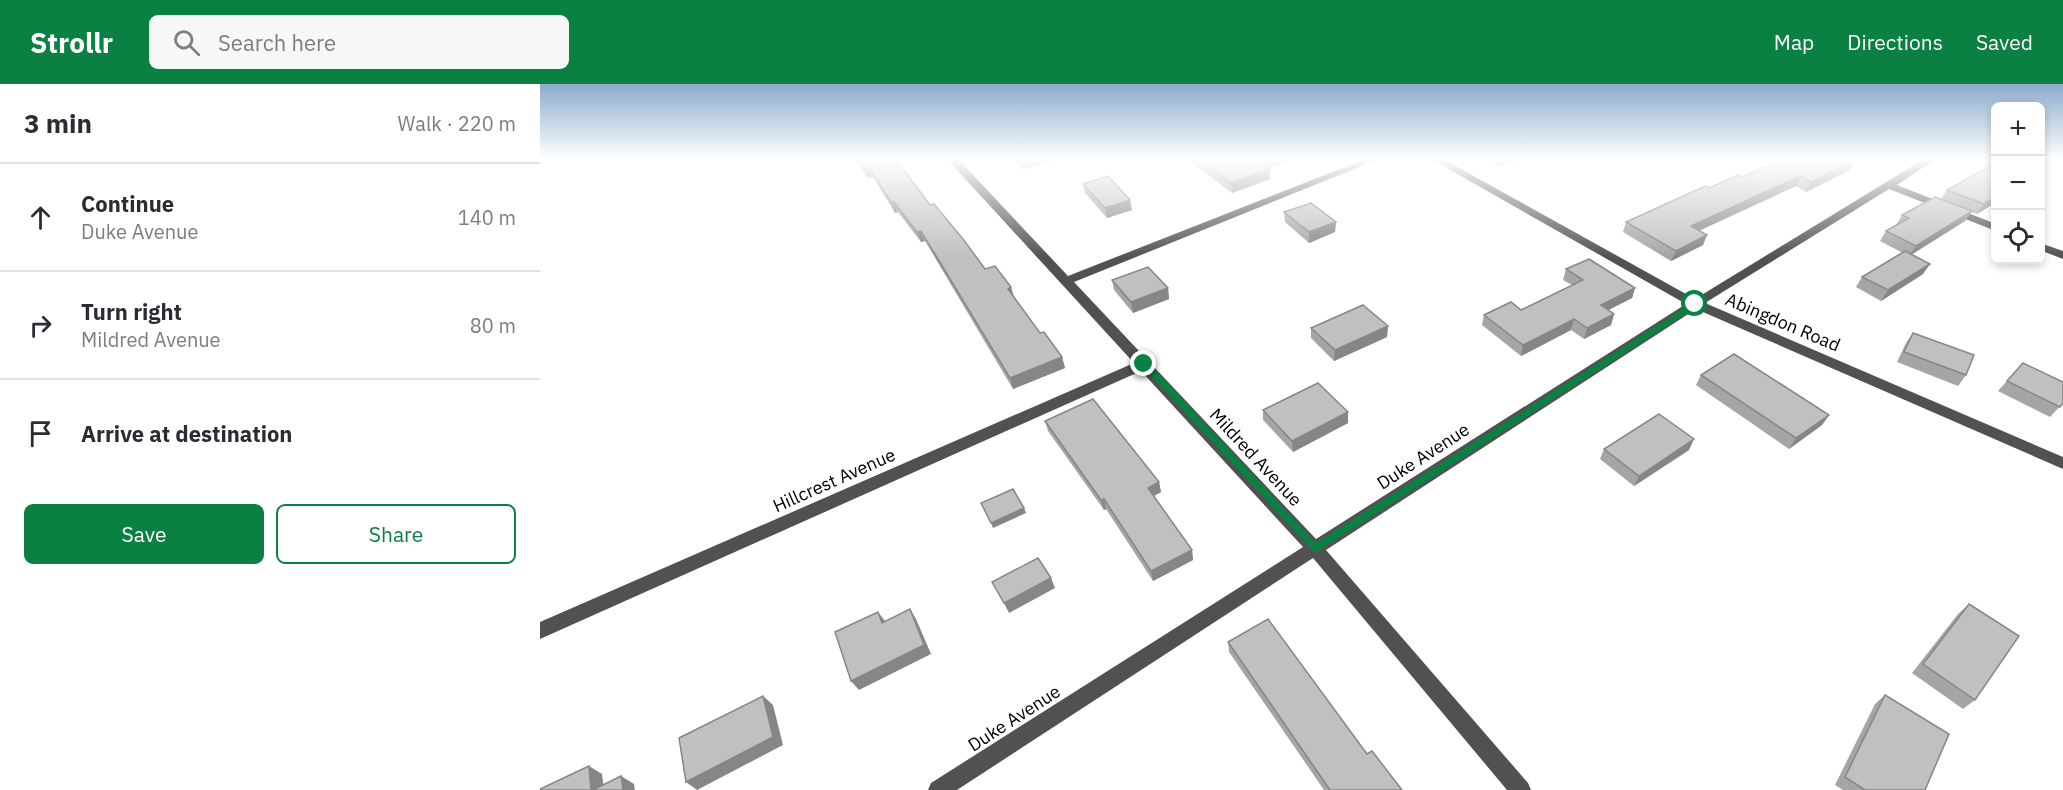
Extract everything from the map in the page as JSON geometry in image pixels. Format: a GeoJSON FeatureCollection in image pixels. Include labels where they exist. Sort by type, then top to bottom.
{"type":"FeatureCollection","features":[{"type":"Feature","properties":{"kind":"street","name":"Mildred Avenue"},"geometry":{"type":"LineString","coordinates":[[983,192],[1315,549],[1521,790]]}},
{"type":"Feature","properties":{"kind":"street"},"geometry":{"type":"LineString","coordinates":[[1065,281],[1291,192]]}},
{"type":"Feature","properties":{"kind":"street","name":"Abingdon Road"},"geometry":{"type":"LineString","coordinates":[[1495,192],[1695,304],[2063,463]]}},
{"type":"Feature","properties":{"kind":"street","name":"Duke Avenue"},"geometry":{"type":"LineString","coordinates":[[939,790],[1695,304],[1877,192]]}},
{"type":"Feature","properties":{"kind":"street"},"geometry":{"type":"LineString","coordinates":[[1905,192],[1991,226]]}},
{"type":"Feature","properties":{"kind":"street"},"geometry":{"type":"LineString","coordinates":[[2045,248],[2063,255]]}},
{"type":"Feature","properties":{"kind":"street","name":"Hillcrest Avenue"},"geometry":{"type":"LineString","coordinates":[[540,631],[1144,364]]}},
{"type":"Feature","properties":{"kind":"building"},"geometry":{"type":"Polygon","coordinates":[[[885,192],[920,192],[930,205],[934,204],[985,269],[995,266],[1011,287],[1008,289],[1040,333],[1044,332],[1062,357],[1010,378],[921,231],[917,232],[894,202],[891,202],[885,192]]]}},
{"type":"Feature","properties":{"kind":"building"},"geometry":{"type":"Polygon","coordinates":[[[1090,192],[1123,192],[1130,200],[1105,208],[1090,192]]]}},
{"type":"Feature","properties":{"kind":"building"},"geometry":{"type":"Polygon","coordinates":[[[1692,192],[1765,192],[1691,226],[1707,235],[1676,251],[1626,222],[1692,192]]]}},
{"type":"Feature","properties":{"kind":"building"},"geometry":{"type":"Polygon","coordinates":[[[1952,192],[1991,192],[1991,200],[1984,204],[1952,192]]]}},
{"type":"Feature","properties":{"kind":"building"},"geometry":{"type":"Polygon","coordinates":[[[1935,197],[1972,211],[1916,246],[1886,231],[1909,218],[1902,215],[1935,197]]]}},
{"type":"Feature","properties":{"kind":"building"},"geometry":{"type":"Polygon","coordinates":[[[1311,203],[1336,222],[1309,232],[1284,212],[1311,203]]]}},
{"type":"Feature","properties":{"kind":"building"},"geometry":{"type":"Polygon","coordinates":[[[1905,251],[1930,264],[1888,290],[1862,277],[1905,251]]]}},
{"type":"Feature","properties":{"kind":"building"},"geometry":{"type":"Polygon","coordinates":[[[1589,259],[1635,288],[1601,305],[1614,314],[1587,328],[1574,319],[1523,345],[1484,315],[1511,302],[1521,310],[1583,280],[1566,269],[1589,259]]]}},
{"type":"Feature","properties":{"kind":"building"},"geometry":{"type":"Polygon","coordinates":[[[1148,267],[1168,288],[1131,302],[1112,280],[1148,267]]]}},
{"type":"Feature","properties":{"kind":"building"},"geometry":{"type":"Polygon","coordinates":[[[1363,305],[1388,326],[1335,350],[1311,328],[1363,305]]]}},
{"type":"Feature","properties":{"kind":"building"},"geometry":{"type":"Polygon","coordinates":[[[1913,333],[1974,355],[1966,375],[1904,352],[1913,333]]]}},
{"type":"Feature","properties":{"kind":"building"},"geometry":{"type":"Polygon","coordinates":[[[1734,354],[1829,415],[1796,438],[1701,375],[1734,354]]]}},
{"type":"Feature","properties":{"kind":"building"},"geometry":{"type":"Polygon","coordinates":[[[2023,363],[2063,382],[2063,403],[2060,407],[2007,381],[2023,363]]]}},
{"type":"Feature","properties":{"kind":"building"},"geometry":{"type":"Polygon","coordinates":[[[1318,383],[1348,412],[1292,441],[1263,410],[1318,383]]]}},
{"type":"Feature","properties":{"kind":"building"},"geometry":{"type":"Polygon","coordinates":[[[1093,399],[1159,482],[1148,488],[1192,550],[1151,571],[1104,499],[1101,500],[1045,421],[1093,399]]]}},
{"type":"Feature","properties":{"kind":"building"},"geometry":{"type":"Polygon","coordinates":[[[1659,414],[1694,439],[1639,476],[1604,449],[1659,414]]]}},
{"type":"Feature","properties":{"kind":"building"},"geometry":{"type":"Polygon","coordinates":[[[1013,489],[1024,508],[991,523],[981,503],[1013,489]]]}},
{"type":"Feature","properties":{"kind":"building"},"geometry":{"type":"Polygon","coordinates":[[[1038,558],[1051,578],[1004,603],[992,582],[1038,558]]]}},
{"type":"Feature","properties":{"kind":"building"},"geometry":{"type":"Polygon","coordinates":[[[1969,604],[2019,636],[1975,700],[1923,664],[1969,604]]]}},
{"type":"Feature","properties":{"kind":"building"},"geometry":{"type":"Polygon","coordinates":[[[910,609],[924,645],[851,681],[835,632],[878,612],[882,623],[910,609]]]}},
{"type":"Feature","properties":{"kind":"building"},"geometry":{"type":"Polygon","coordinates":[[[1268,619],[1367,754],[1372,751],[1402,790],[1330,790],[1228,642],[1268,619]]]}},
{"type":"Feature","properties":{"kind":"building"},"geometry":{"type":"Polygon","coordinates":[[[1885,695],[1949,734],[1925,790],[1865,790],[1845,777],[1885,695]]]}},
{"type":"Feature","properties":{"kind":"building"},"geometry":{"type":"Polygon","coordinates":[[[763,696],[773,737],[686,782],[679,738],[763,696]]]}},
{"type":"Feature","properties":{"kind":"building"},"geometry":{"type":"Polygon","coordinates":[[[589,766],[591,790],[540,790],[540,789],[589,766]]]}},
{"type":"Feature","properties":{"kind":"building"},"geometry":{"type":"Polygon","coordinates":[[[621,776],[623,790],[593,790],[621,776]]]}},
{"type":"Feature","properties":{"kind":"route"},"geometry":{"type":"LineString","coordinates":[[1144,364],[1315,549],[1695,304]]}}]}
